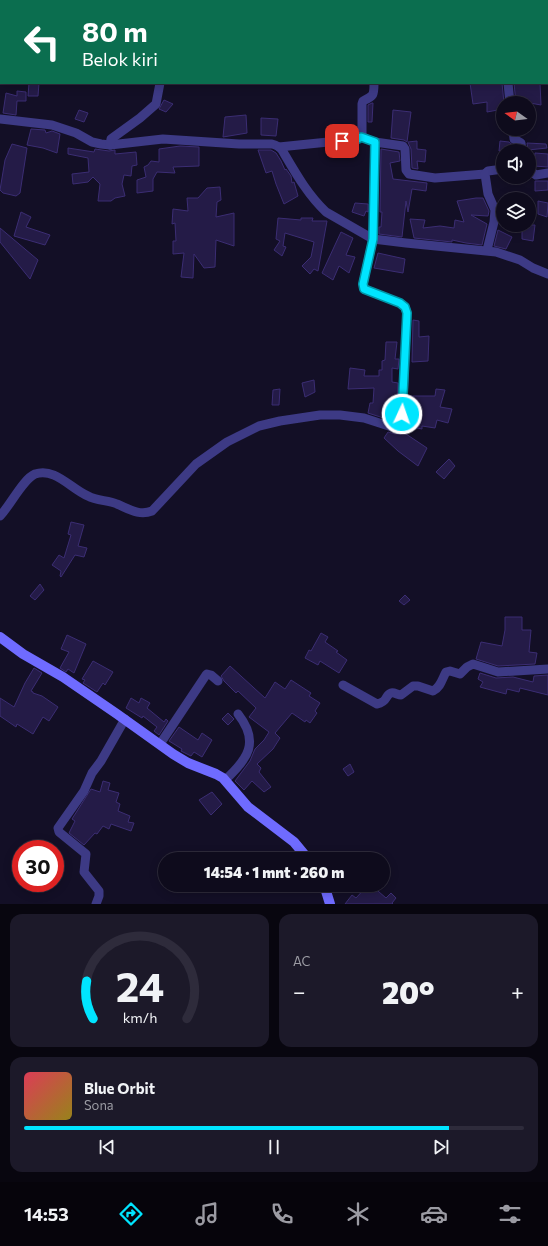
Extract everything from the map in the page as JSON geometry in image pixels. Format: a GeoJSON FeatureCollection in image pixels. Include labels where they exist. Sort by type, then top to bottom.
{"type":"FeatureCollection","features":[{"type":"Feature","properties":{"kind":"street"},"geometry":{"type":"LineString","coordinates":[[110,145],[111,139],[156,104],[160,84]]}},
{"type":"Feature","properties":{"kind":"street"},"geometry":{"type":"LineString","coordinates":[[361,137],[362,104],[363,101],[373,96],[374,84]]}},
{"type":"Feature","properties":{"kind":"street"},"geometry":{"type":"LineString","coordinates":[[508,84],[509,96]]}},
{"type":"Feature","properties":{"kind":"street"},"geometry":{"type":"LineString","coordinates":[[0,120],[52,125],[76,133],[92,142],[110,145],[163,139],[240,144],[272,144],[279,147],[358,139],[361,137],[375,142],[404,147],[406,170],[409,174],[435,178],[485,174],[496,170]]}},
{"type":"Feature","properties":{"kind":"street"},"geometry":{"type":"LineString","coordinates":[[514,136],[514,139],[521,144]]}},
{"type":"Feature","properties":{"kind":"street"},"geometry":{"type":"LineString","coordinates":[[0,516],[27,479],[36,474],[48,473],[58,476],[88,496],[99,500],[112,502],[146,514],[152,511],[196,464],[227,442],[259,426],[280,420],[320,415],[340,415],[364,418],[399,428],[402,423],[407,313],[405,307],[400,303],[364,289],[363,284],[373,239],[375,142]]}},
{"type":"Feature","properties":{"kind":"street"},"geometry":{"type":"LineString","coordinates":[[279,147],[311,197],[326,212],[373,239],[487,250],[520,260],[533,268],[548,274]]}},
{"type":"Feature","properties":{"kind":"street"},"geometry":{"type":"LineString","coordinates":[[536,174],[548,173]]}},
{"type":"Feature","properties":{"kind":"street"},"geometry":{"type":"LineString","coordinates":[[485,174],[488,194],[495,210],[494,222],[487,250]]}},
{"type":"Feature","properties":{"kind":"street"},"geometry":{"type":"LineString","coordinates":[[0,637],[23,654],[63,677],[173,754],[188,763],[216,774],[225,780],[248,807],[294,842],[302,852]]}},
{"type":"Feature","properties":{"kind":"street"},"geometry":{"type":"LineString","coordinates":[[343,685],[378,704],[383,702],[390,693],[392,692],[401,695],[413,686],[418,686],[433,691],[441,684],[446,672],[450,671],[460,674],[467,667],[473,664],[498,672],[548,669]]}},
{"type":"Feature","properties":{"kind":"street"},"geometry":{"type":"LineString","coordinates":[[160,744],[206,675],[211,675],[218,681]]}},
{"type":"Feature","properties":{"kind":"street"},"geometry":{"type":"LineString","coordinates":[[225,780],[238,768],[247,755],[249,747],[247,728],[238,714]]}},
{"type":"Feature","properties":{"kind":"street"},"geometry":{"type":"LineString","coordinates":[[96,904],[99,893],[84,872],[86,854],[59,832],[58,828],[84,791],[92,773],[125,719]]}},
{"type":"Feature","properties":{"kind":"street"},"geometry":{"type":"LineString","coordinates":[[327,892],[330,904]]}},
{"type":"Feature","properties":{"kind":"building"},"geometry":{"type":"Polygon","coordinates":[[[29,84],[39,84],[38,96],[28,96],[29,84]]]}},
{"type":"Feature","properties":{"kind":"building"},"geometry":{"type":"Polygon","coordinates":[[[470,84],[502,84],[503,96],[496,96],[496,110],[487,112],[487,102],[473,104],[470,84]]]}},
{"type":"Feature","properties":{"kind":"building"},"geometry":{"type":"Polygon","coordinates":[[[514,84],[540,84],[541,105],[536,104],[536,96],[515,96],[514,84]]]}},
{"type":"Feature","properties":{"kind":"building"},"geometry":{"type":"Polygon","coordinates":[[[17,91],[26,92],[26,101],[17,101],[16,115],[3,113],[6,93],[17,96],[17,91]]]}},
{"type":"Feature","properties":{"kind":"building"},"geometry":{"type":"Polygon","coordinates":[[[164,100],[173,104],[166,112],[159,109],[164,100]]]}},
{"type":"Feature","properties":{"kind":"building"},"geometry":{"type":"Polygon","coordinates":[[[372,103],[372,122],[368,122],[368,105],[372,103]]]}},
{"type":"Feature","properties":{"kind":"building"},"geometry":{"type":"Polygon","coordinates":[[[79,110],[88,113],[84,122],[75,119],[79,110]]]}},
{"type":"Feature","properties":{"kind":"building"},"geometry":{"type":"Polygon","coordinates":[[[393,110],[411,112],[407,142],[404,140],[391,138],[393,110]]]}},
{"type":"Feature","properties":{"kind":"building"},"geometry":{"type":"Polygon","coordinates":[[[246,115],[247,133],[223,137],[225,117],[246,115]]]}},
{"type":"Feature","properties":{"kind":"building"},"geometry":{"type":"Polygon","coordinates":[[[261,118],[278,119],[276,136],[261,135],[261,118]]]}},
{"type":"Feature","properties":{"kind":"building"},"geometry":{"type":"Polygon","coordinates":[[[31,129],[45,130],[46,133],[52,131],[60,134],[57,153],[43,148],[27,145],[31,129]]]}},
{"type":"Feature","properties":{"kind":"building"},"geometry":{"type":"Polygon","coordinates":[[[417,141],[417,149],[426,150],[425,162],[417,161],[418,169],[412,168],[411,149],[408,142],[417,141]]]}},
{"type":"Feature","properties":{"kind":"building"},"geometry":{"type":"Polygon","coordinates":[[[500,141],[509,142],[511,144],[500,144],[500,141]]]}},
{"type":"Feature","properties":{"kind":"building"},"geometry":{"type":"Polygon","coordinates":[[[527,143],[546,144],[547,148],[536,149],[536,144],[527,143]]]}},
{"type":"Feature","properties":{"kind":"building"},"geometry":{"type":"Polygon","coordinates":[[[12,144],[27,148],[20,193],[16,196],[3,193],[0,190],[5,160],[12,144]]]}},
{"type":"Feature","properties":{"kind":"building"},"geometry":{"type":"Polygon","coordinates":[[[180,146],[199,147],[199,166],[173,167],[175,173],[157,172],[153,179],[153,191],[137,193],[137,180],[146,177],[144,167],[151,161],[159,162],[159,149],[180,146]]]}},
{"type":"Feature","properties":{"kind":"building"},"geometry":{"type":"Polygon","coordinates":[[[68,148],[94,152],[95,149],[109,151],[115,150],[115,154],[136,152],[137,165],[132,166],[131,176],[124,175],[122,184],[125,196],[115,198],[111,201],[98,201],[100,184],[93,177],[88,182],[73,184],[72,174],[89,172],[88,158],[68,154],[68,148]]]}},
{"type":"Feature","properties":{"kind":"building"},"geometry":{"type":"Polygon","coordinates":[[[381,149],[399,152],[400,161],[390,163],[393,179],[427,183],[426,191],[412,189],[408,212],[406,201],[402,237],[379,234],[382,212],[380,212],[381,149]]]}},
{"type":"Feature","properties":{"kind":"building"},"geometry":{"type":"Polygon","coordinates":[[[258,150],[271,150],[276,153],[285,170],[286,169],[291,176],[292,183],[294,182],[298,196],[284,204],[272,171],[266,173],[258,150]]]}},
{"type":"Feature","properties":{"kind":"building"},"geometry":{"type":"Polygon","coordinates":[[[536,153],[548,154],[548,167],[536,166],[536,153]]]}},
{"type":"Feature","properties":{"kind":"building"},"geometry":{"type":"Polygon","coordinates":[[[536,181],[548,181],[548,190],[535,191],[536,181]]]}},
{"type":"Feature","properties":{"kind":"building"},"geometry":{"type":"Polygon","coordinates":[[[220,187],[221,200],[217,202],[216,217],[234,213],[234,246],[216,240],[215,267],[204,268],[194,254],[193,278],[181,277],[184,253],[173,254],[173,241],[176,241],[175,223],[172,224],[173,209],[188,211],[187,198],[198,198],[207,188],[220,187]]]}},
{"type":"Feature","properties":{"kind":"building"},"geometry":{"type":"Polygon","coordinates":[[[483,198],[489,211],[488,216],[471,215],[487,224],[482,245],[452,240],[452,242],[414,238],[410,219],[425,220],[423,228],[440,226],[454,228],[455,220],[464,222],[457,201],[483,198]]]}},
{"type":"Feature","properties":{"kind":"building"},"geometry":{"type":"Polygon","coordinates":[[[538,201],[548,203],[547,217],[538,214],[538,201]]]}},
{"type":"Feature","properties":{"kind":"building"},"geometry":{"type":"Polygon","coordinates":[[[355,203],[368,204],[368,212],[366,211],[364,216],[352,212],[355,203]]]}},
{"type":"Feature","properties":{"kind":"building"},"geometry":{"type":"Polygon","coordinates":[[[21,212],[31,217],[26,227],[50,235],[45,245],[14,236],[21,212]]]}},
{"type":"Feature","properties":{"kind":"building"},"geometry":{"type":"Polygon","coordinates":[[[278,218],[301,220],[301,218],[313,218],[312,221],[327,221],[318,271],[314,269],[310,274],[302,266],[311,257],[314,242],[285,233],[283,246],[286,247],[282,256],[274,250],[280,241],[276,239],[278,218]]]}},
{"type":"Feature","properties":{"kind":"building"},"geometry":{"type":"Polygon","coordinates":[[[0,228],[38,260],[30,279],[0,242],[0,228]]]}},
{"type":"Feature","properties":{"kind":"building"},"geometry":{"type":"Polygon","coordinates":[[[341,232],[353,238],[346,255],[355,257],[349,273],[339,266],[333,280],[322,273],[341,232]]]}},
{"type":"Feature","properties":{"kind":"building"},"geometry":{"type":"Polygon","coordinates":[[[498,232],[502,232],[512,237],[506,249],[494,246],[498,232]]]}},
{"type":"Feature","properties":{"kind":"building"},"geometry":{"type":"Polygon","coordinates":[[[522,232],[534,232],[533,241],[522,239],[522,232]]]}},
{"type":"Feature","properties":{"kind":"building"},"geometry":{"type":"Polygon","coordinates":[[[378,253],[405,259],[403,273],[374,268],[378,253]]]}},
{"type":"Feature","properties":{"kind":"building"},"geometry":{"type":"Polygon","coordinates":[[[413,320],[419,321],[419,337],[429,336],[428,361],[412,362],[413,320]]]}},
{"type":"Feature","properties":{"kind":"building"},"geometry":{"type":"Polygon","coordinates":[[[386,342],[397,342],[395,359],[399,359],[398,369],[392,368],[392,382],[398,383],[396,422],[368,413],[370,403],[373,403],[374,388],[348,389],[350,368],[365,370],[364,376],[379,376],[379,370],[382,370],[382,361],[385,360],[386,342]]]}},
{"type":"Feature","properties":{"kind":"building"},"geometry":{"type":"Polygon","coordinates":[[[314,380],[315,392],[305,397],[302,383],[314,380]]]}},
{"type":"Feature","properties":{"kind":"building"},"geometry":{"type":"Polygon","coordinates":[[[280,389],[279,405],[272,405],[273,390],[280,389]]]}},
{"type":"Feature","properties":{"kind":"building"},"geometry":{"type":"Polygon","coordinates":[[[436,389],[445,390],[440,407],[452,409],[448,423],[437,420],[435,428],[422,426],[422,429],[407,426],[409,396],[435,396],[436,389]]]}},
{"type":"Feature","properties":{"kind":"building"},"geometry":{"type":"Polygon","coordinates":[[[388,432],[401,434],[403,432],[427,448],[418,466],[384,438],[388,432]]]}},
{"type":"Feature","properties":{"kind":"building"},"geometry":{"type":"Polygon","coordinates":[[[449,459],[455,466],[444,479],[436,472],[449,459]]]}},
{"type":"Feature","properties":{"kind":"building"},"geometry":{"type":"Polygon","coordinates":[[[71,522],[84,525],[78,546],[87,548],[84,557],[75,555],[61,577],[61,571],[52,565],[59,555],[64,558],[71,535],[68,534],[71,522]]]}},
{"type":"Feature","properties":{"kind":"building"},"geometry":{"type":"Polygon","coordinates":[[[40,584],[44,590],[35,600],[30,596],[40,584]]]}},
{"type":"Feature","properties":{"kind":"building"},"geometry":{"type":"Polygon","coordinates":[[[405,595],[410,600],[404,605],[399,601],[405,595]]]}},
{"type":"Feature","properties":{"kind":"building"},"geometry":{"type":"Polygon","coordinates":[[[505,617],[522,617],[522,630],[531,630],[529,652],[537,653],[535,664],[498,666],[476,659],[481,642],[502,646],[505,630],[505,617]]]}},
{"type":"Feature","properties":{"kind":"building"},"geometry":{"type":"Polygon","coordinates":[[[321,633],[328,637],[325,642],[338,651],[336,652],[347,660],[339,673],[320,661],[318,665],[305,658],[309,650],[311,651],[321,633]]]}},
{"type":"Feature","properties":{"kind":"building"},"geometry":{"type":"Polygon","coordinates":[[[67,635],[86,644],[74,673],[68,669],[66,672],[60,668],[69,652],[61,649],[67,635]]]}},
{"type":"Feature","properties":{"kind":"building"},"geometry":{"type":"Polygon","coordinates":[[[93,661],[113,672],[105,685],[103,683],[97,692],[83,683],[85,680],[82,679],[93,661]]]}},
{"type":"Feature","properties":{"kind":"building"},"geometry":{"type":"Polygon","coordinates":[[[230,666],[265,698],[275,682],[285,689],[291,680],[311,693],[309,696],[320,703],[315,711],[317,713],[310,723],[306,720],[305,722],[292,713],[275,733],[280,738],[273,749],[257,764],[261,768],[259,772],[271,787],[264,792],[252,781],[244,790],[235,781],[250,761],[255,749],[264,740],[269,732],[249,717],[256,708],[238,691],[236,693],[221,676],[230,666]]]}},
{"type":"Feature","properties":{"kind":"building"},"geometry":{"type":"Polygon","coordinates":[[[34,668],[42,673],[31,691],[42,696],[58,707],[49,721],[43,717],[33,734],[17,724],[16,727],[0,716],[0,698],[14,707],[34,668]]]}},
{"type":"Feature","properties":{"kind":"building"},"geometry":{"type":"Polygon","coordinates":[[[480,673],[496,678],[513,677],[533,682],[534,676],[548,675],[548,695],[520,688],[519,692],[507,689],[506,694],[480,687],[483,682],[478,679],[480,673]]]}},
{"type":"Feature","properties":{"kind":"building"},"geometry":{"type":"Polygon","coordinates":[[[131,698],[139,703],[141,698],[150,703],[147,708],[164,722],[166,719],[168,721],[159,735],[154,731],[157,727],[143,716],[142,718],[126,708],[131,698]]]}},
{"type":"Feature","properties":{"kind":"building"},"geometry":{"type":"Polygon","coordinates":[[[228,713],[234,719],[228,725],[222,719],[228,713]]]}},
{"type":"Feature","properties":{"kind":"building"},"geometry":{"type":"Polygon","coordinates":[[[179,727],[198,740],[202,733],[212,740],[202,757],[194,752],[191,756],[181,751],[182,749],[169,741],[179,727]]]}},
{"type":"Feature","properties":{"kind":"building"},"geometry":{"type":"Polygon","coordinates":[[[350,764],[354,772],[348,776],[343,769],[350,764]]]}},
{"type":"Feature","properties":{"kind":"building"},"geometry":{"type":"Polygon","coordinates":[[[103,781],[110,783],[108,790],[119,793],[116,802],[120,804],[118,811],[130,816],[128,822],[134,823],[131,831],[111,824],[109,829],[103,826],[97,834],[95,833],[84,845],[69,833],[75,821],[72,819],[91,789],[100,792],[103,781]]]}},
{"type":"Feature","properties":{"kind":"building"},"geometry":{"type":"Polygon","coordinates":[[[212,792],[222,804],[211,815],[199,800],[212,792]]]}},
{"type":"Feature","properties":{"kind":"building"},"geometry":{"type":"Polygon","coordinates":[[[362,892],[379,892],[386,898],[391,893],[396,898],[392,903],[393,904],[345,904],[352,895],[356,898],[362,892]]]}},
{"type":"Feature","properties":{"kind":"route"},"geometry":{"type":"LineString","coordinates":[[342,141],[358,139],[361,137],[375,142],[373,239],[363,284],[364,289],[400,303],[405,307],[407,313],[402,414]]}}]}
